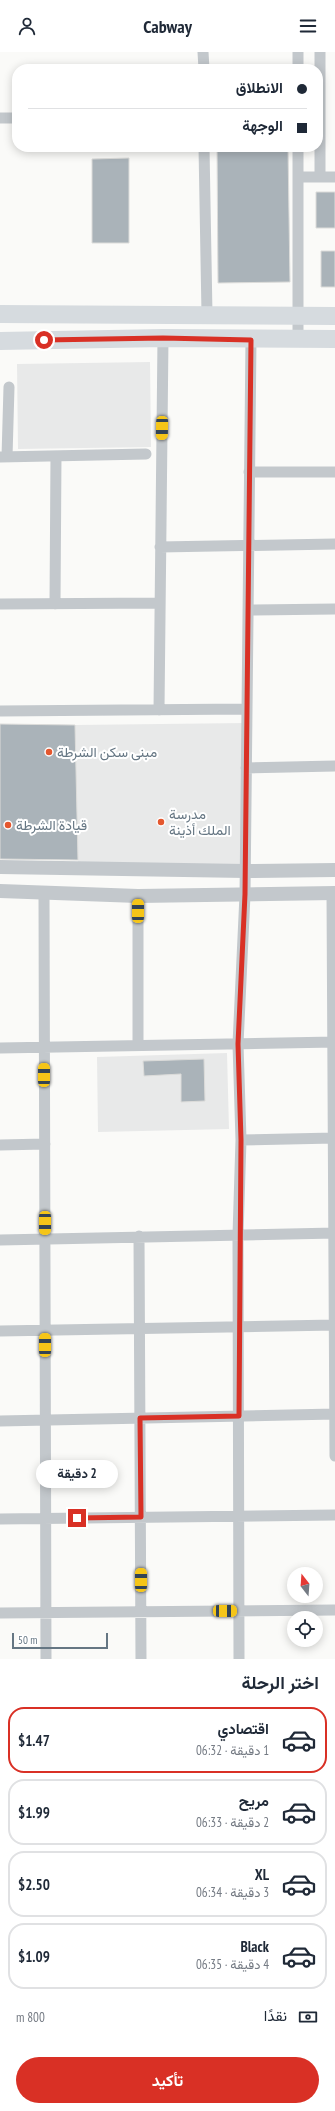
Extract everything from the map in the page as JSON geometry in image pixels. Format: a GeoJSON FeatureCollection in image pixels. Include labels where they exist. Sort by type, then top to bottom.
{"type":"FeatureCollection","features":[{"type":"Feature","properties":{"kind":"main road"},"geometry":{"type":"LineString","coordinates":[[0,314],[206,314],[335,316]]}},
{"type":"Feature","properties":{"kind":"main road"},"geometry":{"type":"LineString","coordinates":[[0,341],[163,338],[251,340],[335,339]]}},
{"type":"Feature","properties":{"kind":"street"},"geometry":{"type":"LineString","coordinates":[[204,52],[204,64]]}},
{"type":"Feature","properties":{"kind":"street"},"geometry":{"type":"LineString","coordinates":[[298,52],[298,64]]}},
{"type":"Feature","properties":{"kind":"street"},"geometry":{"type":"LineString","coordinates":[[320,52],[320,64]]}},
{"type":"Feature","properties":{"kind":"street"},"geometry":{"type":"LineString","coordinates":[[0,118],[12,118]]}},
{"type":"Feature","properties":{"kind":"street"},"geometry":{"type":"LineString","coordinates":[[204,152],[206,314]]}},
{"type":"Feature","properties":{"kind":"street"},"geometry":{"type":"LineString","coordinates":[[298,152],[298,339]]}},
{"type":"Feature","properties":{"kind":"street"},"geometry":{"type":"LineString","coordinates":[[320,152],[320,177]]}},
{"type":"Feature","properties":{"kind":"street"},"geometry":{"type":"LineString","coordinates":[[298,177],[335,177]]}},
{"type":"Feature","properties":{"kind":"street"},"geometry":{"type":"LineString","coordinates":[[158,710],[163,338]]}},
{"type":"Feature","properties":{"kind":"street"},"geometry":{"type":"LineString","coordinates":[[239,1659],[238,1235],[241,1140],[238,1044],[245,894],[251,340]]}},
{"type":"Feature","properties":{"kind":"street"},"geometry":{"type":"LineString","coordinates":[[9,387],[4,457],[146,454]]}},
{"type":"Feature","properties":{"kind":"street"},"geometry":{"type":"LineString","coordinates":[[55,604],[56,456]]}},
{"type":"Feature","properties":{"kind":"street"},"geometry":{"type":"LineString","coordinates":[[250,472],[335,472]]}},
{"type":"Feature","properties":{"kind":"street"},"geometry":{"type":"LineString","coordinates":[[160,547],[335,544]]}},
{"type":"Feature","properties":{"kind":"street"},"geometry":{"type":"LineString","coordinates":[[0,604],[160,604]]}},
{"type":"Feature","properties":{"kind":"street"},"geometry":{"type":"LineString","coordinates":[[248,610],[335,609]]}},
{"type":"Feature","properties":{"kind":"street"},"geometry":{"type":"LineString","coordinates":[[0,711],[246,709]]}},
{"type":"Feature","properties":{"kind":"street"},"geometry":{"type":"LineString","coordinates":[[246,768],[335,766]]}},
{"type":"Feature","properties":{"kind":"street"},"geometry":{"type":"LineString","coordinates":[[0,867],[245,871],[335,870]]}},
{"type":"Feature","properties":{"kind":"street"},"geometry":{"type":"LineString","coordinates":[[0,891],[138,896],[334,893],[335,1456]]}},
{"type":"Feature","properties":{"kind":"street"},"geometry":{"type":"LineString","coordinates":[[44,892],[46,1659]]}},
{"type":"Feature","properties":{"kind":"street"},"geometry":{"type":"LineString","coordinates":[[138,896],[138,1046]]}},
{"type":"Feature","properties":{"kind":"street"},"geometry":{"type":"LineString","coordinates":[[0,1048],[334,1042]]}},
{"type":"Feature","properties":{"kind":"street"},"geometry":{"type":"LineString","coordinates":[[241,1140],[334,1138]]}},
{"type":"Feature","properties":{"kind":"street"},"geometry":{"type":"LineString","coordinates":[[0,1146],[45,1144]]}},
{"type":"Feature","properties":{"kind":"street"},"geometry":{"type":"LineString","coordinates":[[0,1240],[334,1233]]}},
{"type":"Feature","properties":{"kind":"street"},"geometry":{"type":"LineString","coordinates":[[139,1236],[142,1659]]}},
{"type":"Feature","properties":{"kind":"street"},"geometry":{"type":"LineString","coordinates":[[0,1331],[335,1325]]}},
{"type":"Feature","properties":{"kind":"street"},"geometry":{"type":"LineString","coordinates":[[0,1421],[335,1414]]}},
{"type":"Feature","properties":{"kind":"street"},"geometry":{"type":"LineString","coordinates":[[0,1519],[335,1515]]}},
{"type":"Feature","properties":{"kind":"street"},"geometry":{"type":"LineString","coordinates":[[0,1613],[335,1610]]}},
{"type":"Feature","properties":{"kind":"shaded area"},"geometry":{"type":"Polygon","coordinates":[[[150,362],[151,447],[18,449],[17,364],[150,362]]]}},
{"type":"Feature","properties":{"kind":"shaded area","name":"مدرسة الملك أذينة"},"geometry":{"type":"Polygon","coordinates":[[[246,723],[244,864],[78,864],[75,725],[246,723]]]}},
{"type":"Feature","properties":{"kind":"shaded area"},"geometry":{"type":"Polygon","coordinates":[[[227,1053],[229,1129],[98,1132],[97,1057],[227,1053]]]}},
{"type":"Feature","properties":{"kind":"building"},"geometry":{"type":"Polygon","coordinates":[[[217,152],[288,152],[290,282],[218,283],[217,152]]]}},
{"type":"Feature","properties":{"kind":"building"},"geometry":{"type":"Polygon","coordinates":[[[129,158],[129,243],[92,243],[92,159],[129,158]]]}},
{"type":"Feature","properties":{"kind":"building"},"geometry":{"type":"Polygon","coordinates":[[[316,192],[335,192],[335,228],[316,228],[316,192]]]}},
{"type":"Feature","properties":{"kind":"building"},"geometry":{"type":"Polygon","coordinates":[[[321,251],[335,251],[335,287],[321,287],[321,251]]]}},
{"type":"Feature","properties":{"kind":"building"},"geometry":{"type":"Polygon","coordinates":[[[0,724],[75,725],[78,860],[0,859],[0,724]]]}},
{"type":"Feature","properties":{"kind":"building"},"geometry":{"type":"Polygon","coordinates":[[[204,1059],[205,1101],[181,1102],[181,1074],[144,1076],[143,1061],[204,1059]]]}},
{"type":"Feature","properties":{"kind":"place","name":"مبنى سكن الشرطة"},"geometry":{"type":"Point","coordinates":[49,752]}},
{"type":"Feature","properties":{"kind":"place","name":"مدرسة الملك أذينة"},"geometry":{"type":"Point","coordinates":[161,822]}},
{"type":"Feature","properties":{"kind":"place","name":"قيادة الشرطة"},"geometry":{"type":"Point","coordinates":[8,825]}},
{"type":"Feature","properties":{"kind":"route"},"geometry":{"type":"LineString","coordinates":[[44,340],[163,338],[251,340],[244,864],[245,894],[238,1044],[241,1140],[238,1235],[239,1416],[140,1418],[141,1517],[77,1518]]}}]}
